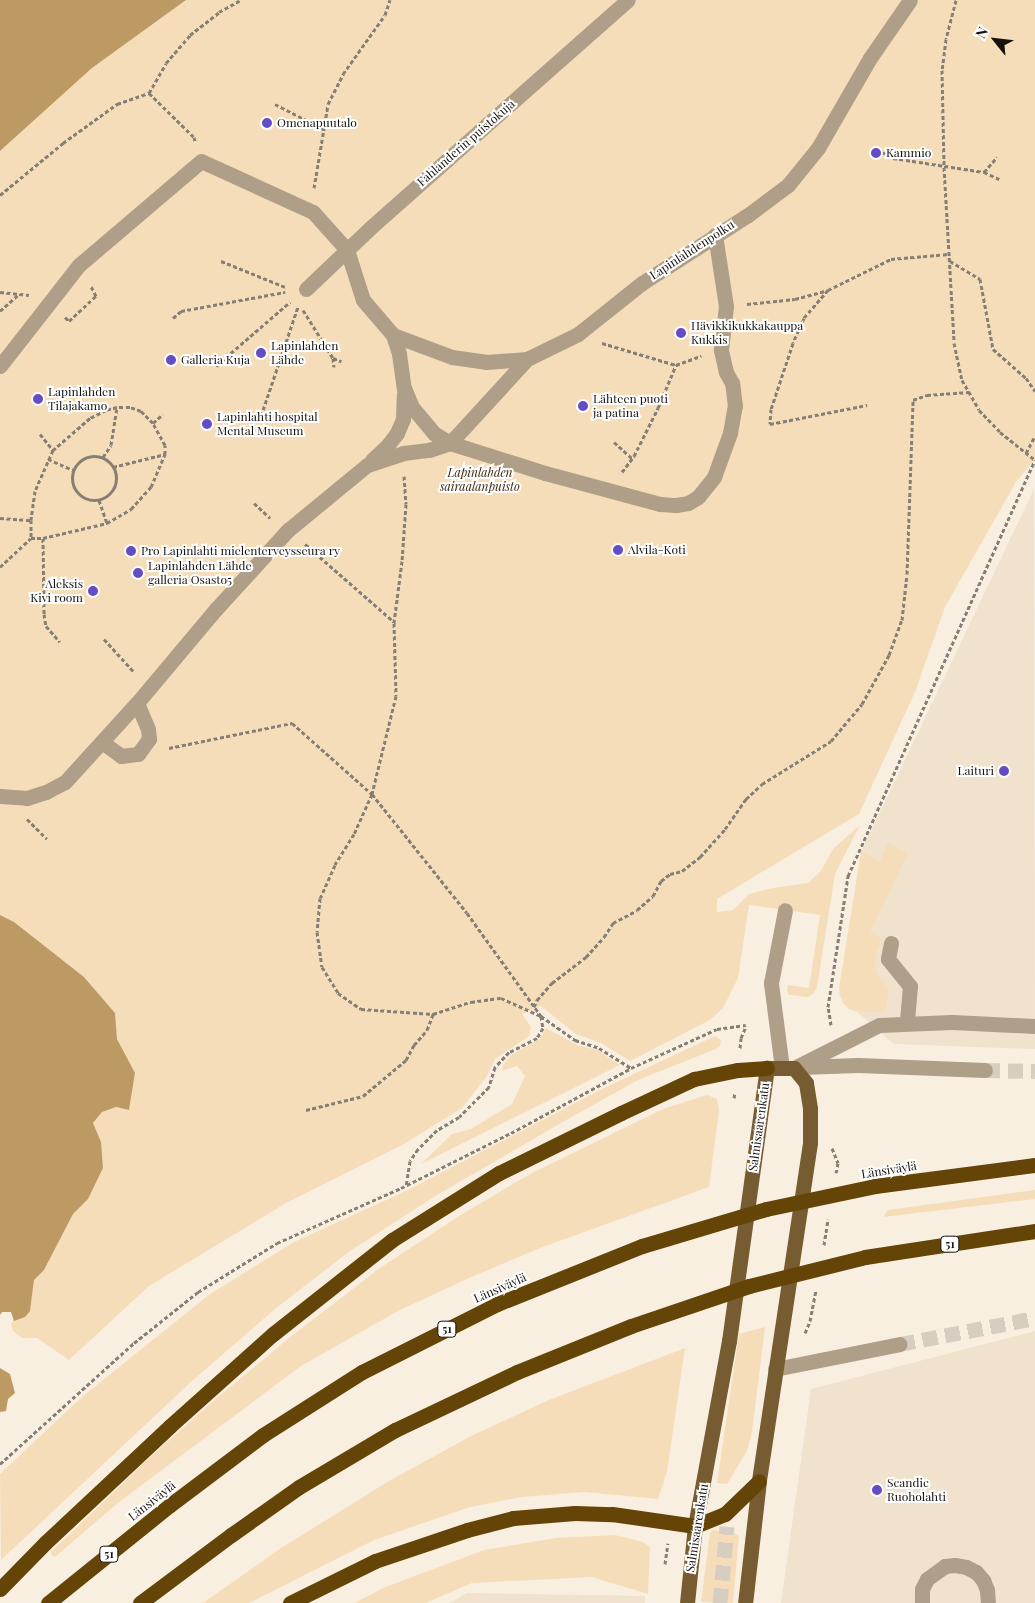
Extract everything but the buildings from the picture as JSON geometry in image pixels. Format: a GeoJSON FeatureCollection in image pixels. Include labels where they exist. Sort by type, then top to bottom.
{"type":"FeatureCollection","features":[{"type":"Feature","properties":{"kind":"highway"},"geometry":{"type":"LineString","coordinates":[[0,1589],[45,1543],[163,1432],[273,1334],[392,1240],[498,1173],[559,1142],[694,1079],[714,1074],[767,1068]]}},
{"type":"Feature","properties":{"kind":"highway","name":"Länsiväylä"},"geometry":{"type":"LineString","coordinates":[[48,1603],[170,1505],[264,1435],[362,1372],[497,1304],[642,1246],[766,1209],[875,1186],[1035,1165]]}},
{"type":"Feature","properties":{"kind":"highway","name":"51"},"geometry":{"type":"LineString","coordinates":[[140,1603],[231,1534],[299,1488],[395,1430],[517,1372],[631,1326],[749,1286],[864,1257],[1035,1231]]}},
{"type":"Feature","properties":{"kind":"highway"},"geometry":{"type":"LineString","coordinates":[[290,1603],[375,1560],[467,1530],[513,1518],[575,1513],[612,1514],[695,1526],[725,1514],[759,1481]]}},
{"type":"Feature","properties":{"kind":"main road","name":"Salmisaarenkatu"},"geometry":{"type":"LineString","coordinates":[[687,1603],[695,1526],[729,1341],[767,1068],[788,1068]]}},
{"type":"Feature","properties":{"kind":"main road"},"geometry":{"type":"LineString","coordinates":[[744,1603],[759,1481],[810,1143],[810,1109],[806,1083],[788,1068]]}},
{"type":"Feature","properties":{"kind":"lane","name":"Fahlanderin puistokuja"},"geometry":{"type":"LineString","coordinates":[[306,288],[370,228],[628,0]]}},
{"type":"Feature","properties":{"kind":"lane","name":"Lapinlahdenpolku"},"geometry":{"type":"LineString","coordinates":[[393,335],[452,357],[486,362],[527,359],[578,334],[642,283],[748,214],[788,185],[818,148],[870,58],[910,0]]}},
{"type":"Feature","properties":{"kind":"lane"},"geometry":{"type":"LineString","coordinates":[[0,366],[79,264],[201,161],[312,212],[347,250],[363,300],[393,335],[399,354],[405,408],[400,426],[387,446],[367,465],[288,530],[216,608],[137,703],[65,782],[46,792],[27,798],[0,796]]}},
{"type":"Feature","properties":{"kind":"lane"},"geometry":{"type":"LineString","coordinates":[[404,388],[420,419],[435,434],[450,443],[609,491],[660,504],[676,505],[688,503],[706,488],[723,460],[735,406],[732,383],[726,372],[721,350],[726,306],[715,235]]}},
{"type":"Feature","properties":{"kind":"lane"},"geometry":{"type":"LineString","coordinates":[[367,465],[403,453],[429,450],[450,443],[527,359]]}},
{"type":"Feature","properties":{"kind":"lane"},"geometry":{"type":"LineString","coordinates":[[102,742],[121,756],[138,754],[149,739],[148,729],[137,703]]}},
{"type":"Feature","properties":{"kind":"lane"},"geometry":{"type":"LineString","coordinates":[[785,910],[772,983],[788,1068]]}},
{"type":"Feature","properties":{"kind":"lane"},"geometry":{"type":"LineString","coordinates":[[891,943],[888,959],[910,986],[907,1022]]}},
{"type":"Feature","properties":{"kind":"lane"},"geometry":{"type":"LineString","coordinates":[[788,1068],[879,1025],[907,1022],[1035,1026]]}},
{"type":"Feature","properties":{"kind":"lane"},"geometry":{"type":"LineString","coordinates":[[788,1068],[858,1065],[985,1070]]}},
{"type":"Feature","properties":{"kind":"lane"},"geometry":{"type":"LineString","coordinates":[[776,1369],[900,1344]]}},
{"type":"Feature","properties":{"kind":"lane"},"geometry":{"type":"LineString","coordinates":[[922,1603],[922,1589],[927,1579],[944,1566],[955,1565],[971,1569],[983,1580],[987,1590],[988,1603]]}},
{"type":"Feature","properties":{"kind":"path"},"geometry":{"type":"LineString","coordinates":[[0,195],[63,143],[117,104],[149,93],[166,63],[190,36],[219,12],[241,0]]}},
{"type":"Feature","properties":{"kind":"path"},"geometry":{"type":"LineString","coordinates":[[314,186],[328,104],[336,87],[385,14],[390,0]]}},
{"type":"Feature","properties":{"kind":"path"},"geometry":{"type":"LineString","coordinates":[[828,1007],[848,876],[1035,460],[1000,432],[979,410],[962,380],[954,343],[944,167],[942,70],[946,38],[956,0]]}},
{"type":"Feature","properties":{"kind":"path"},"geometry":{"type":"LineString","coordinates":[[149,93],[194,137],[201,161]]}},
{"type":"Feature","properties":{"kind":"path"},"geometry":{"type":"LineString","coordinates":[[275,104],[323,129]]}},
{"type":"Feature","properties":{"kind":"path"},"geometry":{"type":"LineString","coordinates":[[882,152],[893,158],[984,172],[1000,179]]}},
{"type":"Feature","properties":{"kind":"path"},"geometry":{"type":"LineString","coordinates":[[984,172],[997,157]]}},
{"type":"Feature","properties":{"kind":"path"},"geometry":{"type":"LineString","coordinates":[[726,306],[795,299],[828,290],[891,259],[949,254]]}},
{"type":"Feature","properties":{"kind":"path"},"geometry":{"type":"LineString","coordinates":[[173,318],[181,311],[293,291],[222,260]]}},
{"type":"Feature","properties":{"kind":"path"},"geometry":{"type":"LineString","coordinates":[[950,262],[980,279],[993,349],[1026,378],[1035,391]]}},
{"type":"Feature","properties":{"kind":"path"},"geometry":{"type":"LineString","coordinates":[[216,366],[306,288]]}},
{"type":"Feature","properties":{"kind":"path"},"geometry":{"type":"LineString","coordinates":[[828,290],[804,318],[793,343],[771,409],[770,424],[867,405]]}},
{"type":"Feature","properties":{"kind":"path"},"geometry":{"type":"LineString","coordinates":[[0,310],[19,293]]}},
{"type":"Feature","properties":{"kind":"path"},"geometry":{"type":"LineString","coordinates":[[69,321],[83,311],[96,296]]}},
{"type":"Feature","properties":{"kind":"path"},"geometry":{"type":"LineString","coordinates":[[261,416],[299,304],[333,358],[334,367]]}},
{"type":"Feature","properties":{"kind":"path"},"geometry":{"type":"LineString","coordinates":[[578,334],[622,350],[676,365],[721,350]]}},
{"type":"Feature","properties":{"kind":"path"},"geometry":{"type":"LineString","coordinates":[[333,358],[341,361]]}},
{"type":"Feature","properties":{"kind":"path"},"geometry":{"type":"LineString","coordinates":[[609,491],[632,458],[658,408],[676,365]]}},
{"type":"Feature","properties":{"kind":"path"},"geometry":{"type":"LineString","coordinates":[[534,1006],[552,983],[586,957],[604,937],[613,923],[637,910],[653,896],[662,881],[670,874],[682,871],[700,857],[725,829],[746,799],[762,784],[831,741],[862,704],[889,655],[902,620],[907,574],[913,400],[927,395],[968,392]]}},
{"type":"Feature","properties":{"kind":"path"},"geometry":{"type":"LineString","coordinates":[[103,457],[110,445],[118,406]]}},
{"type":"Feature","properties":{"kind":"path"},"geometry":{"type":"LineString","coordinates":[[0,568],[31,538],[43,538],[107,523],[131,509],[151,487],[165,454],[165,445],[153,423],[141,411],[130,407],[118,406],[90,418],[54,450],[48,459],[36,491],[31,520],[31,538]]}},
{"type":"Feature","properties":{"kind":"path"},"geometry":{"type":"LineString","coordinates":[[153,423],[163,414]]}},
{"type":"Feature","properties":{"kind":"path"},"geometry":{"type":"LineString","coordinates":[[40,434],[54,450]]}},
{"type":"Feature","properties":{"kind":"path"},"geometry":{"type":"LineString","coordinates":[[1026,453],[1035,436]]}},
{"type":"Feature","properties":{"kind":"path"},"geometry":{"type":"LineString","coordinates":[[614,442],[632,458]]}},
{"type":"Feature","properties":{"kind":"path"},"geometry":{"type":"LineString","coordinates":[[403,453],[406,504],[402,561],[394,623],[396,696],[372,794],[354,834],[335,865],[320,898],[317,932],[322,967],[338,993],[361,1008],[433,1014],[471,1002],[501,998],[541,1016],[575,1040],[599,1048],[631,1068]]}},
{"type":"Feature","properties":{"kind":"path"},"geometry":{"type":"LineString","coordinates":[[113,467],[165,454]]}},
{"type":"Feature","properties":{"kind":"path"},"geometry":{"type":"LineString","coordinates":[[96,456],[103,457],[113,467],[116,476],[113,490],[99,500],[86,500],[75,491],[72,484],[73,470],[82,459],[96,456]]}},
{"type":"Feature","properties":{"kind":"path"},"geometry":{"type":"LineString","coordinates":[[48,459],[73,470]]}},
{"type":"Feature","properties":{"kind":"path"},"geometry":{"type":"LineString","coordinates":[[99,500],[107,523]]}},
{"type":"Feature","properties":{"kind":"path"},"geometry":{"type":"LineString","coordinates":[[254,502],[271,519],[288,530],[394,623]]}},
{"type":"Feature","properties":{"kind":"path"},"geometry":{"type":"LineString","coordinates":[[0,518],[31,520]]}},
{"type":"Feature","properties":{"kind":"path"},"geometry":{"type":"LineString","coordinates":[[43,538],[44,614],[46,626],[60,642]]}},
{"type":"Feature","properties":{"kind":"path"},"geometry":{"type":"LineString","coordinates":[[104,639],[149,688]]}},
{"type":"Feature","properties":{"kind":"path"},"geometry":{"type":"LineString","coordinates":[[138,754],[292,723],[372,794],[467,913],[541,1016],[543,1028],[537,1038],[509,1052],[495,1067],[489,1087],[459,1117],[437,1130],[418,1150],[410,1161],[406,1185]]}},
{"type":"Feature","properties":{"kind":"path"},"geometry":{"type":"LineString","coordinates":[[306,1110],[363,1096],[406,1060],[414,1045],[427,1030],[433,1014]]}},
{"type":"Feature","properties":{"kind":"path"},"geometry":{"type":"LineString","coordinates":[[0,1464],[134,1343],[198,1292],[277,1243],[406,1185],[511,1133],[631,1068],[717,1029],[746,1025]]}},
{"type":"Feature","properties":{"kind":"shaded area"},"geometry":{"type":"Polygon","coordinates":[[[0,0],[186,0],[92,68],[0,151],[0,0]]]}},
{"type":"Feature","properties":{"kind":"shaded area"},"geometry":{"type":"Polygon","coordinates":[[[1034,489],[1035,1049],[894,1044],[856,1011],[849,1009],[839,995],[861,852],[1034,489]]]}},
{"type":"Feature","properties":{"kind":"shaded area"},"geometry":{"type":"Polygon","coordinates":[[[0,915],[14,922],[84,977],[115,1013],[117,1039],[135,1073],[129,1110],[116,1107],[102,1112],[93,1123],[101,1142],[103,1168],[88,1199],[73,1214],[44,1270],[34,1280],[30,1311],[25,1317],[14,1321],[11,1312],[2,1312],[0,1315],[0,915]]]}},
{"type":"Feature","properties":{"kind":"shaded area"},"geometry":{"type":"Polygon","coordinates":[[[1035,1331],[1035,1603],[781,1603],[811,1389],[1035,1331]]]}},
{"type":"Feature","properties":{"kind":"shaded area"},"geometry":{"type":"Polygon","coordinates":[[[0,1368],[10,1374],[15,1393],[8,1399],[6,1411],[0,1412],[0,1368]]]}},
{"type":"Feature","properties":{"kind":"shaded area"},"geometry":{"type":"Polygon","coordinates":[[[467,1593],[645,1596],[645,1603],[449,1603],[467,1593]]]}},
{"type":"Feature","properties":{"kind":"green space","name":"Lapinlahden sairaalanpuisto"},"geometry":{"type":"Polygon","coordinates":[[[186,0],[1035,0],[1035,459],[1016,482],[945,607],[915,692],[859,814],[717,899],[717,912],[733,910],[749,894],[808,883],[820,872],[833,849],[860,825],[835,874],[817,987],[813,994],[808,997],[789,995],[787,991],[788,985],[809,988],[820,915],[749,905],[738,978],[723,1008],[710,1020],[630,1061],[601,1043],[576,1034],[541,1006],[522,1014],[531,1027],[529,1036],[495,1059],[487,1076],[462,1108],[404,1144],[286,1203],[149,1286],[69,1360],[37,1338],[22,1338],[13,1331],[11,1325],[14,1317],[14,1321],[30,1311],[34,1280],[44,1270],[73,1214],[88,1199],[103,1168],[101,1142],[93,1123],[102,1112],[116,1107],[129,1110],[135,1073],[117,1039],[115,1013],[84,977],[14,922],[0,915],[0,151],[92,68],[186,0]]]}},
{"type":"Feature","properties":{"kind":"green space"},"geometry":{"type":"Polygon","coordinates":[[[888,843],[908,853],[870,932],[882,939],[875,965],[877,974],[889,989],[886,1007],[883,1012],[856,1011],[849,1009],[843,1003],[839,988],[861,852],[880,861],[888,843]]]}},
{"type":"Feature","properties":{"kind":"green space"},"geometry":{"type":"Polygon","coordinates":[[[546,1028],[577,1045],[597,1050],[620,1065],[421,1164],[452,1134],[471,1129],[512,1104],[525,1076],[517,1066],[502,1071],[503,1065],[511,1055],[540,1039],[546,1028]]]}},
{"type":"Feature","properties":{"kind":"green space"},"geometry":{"type":"Polygon","coordinates":[[[715,1036],[721,1040],[720,1046],[716,1049],[638,1080],[437,1195],[350,1251],[275,1309],[191,1382],[1,1560],[0,1474],[83,1396],[210,1294],[294,1242],[408,1190],[606,1087],[715,1036]]]}},
{"type":"Feature","properties":{"kind":"green space"},"geometry":{"type":"Polygon","coordinates":[[[707,1095],[717,1099],[719,1111],[709,1187],[540,1248],[398,1311],[301,1366],[119,1502],[55,1557],[52,1556],[51,1552],[148,1459],[211,1403],[289,1338],[380,1268],[459,1216],[530,1174],[663,1109],[707,1095]]]}},
{"type":"Feature","properties":{"kind":"green space"},"geometry":{"type":"Polygon","coordinates":[[[1035,1190],[1035,1199],[883,1217],[888,1210],[1035,1190]]]}},
{"type":"Feature","properties":{"kind":"green space"},"geometry":{"type":"Polygon","coordinates":[[[765,1327],[752,1432],[747,1451],[727,1484],[717,1483],[739,1334],[765,1327]]]}},
{"type":"Feature","properties":{"kind":"green space"},"geometry":{"type":"Polygon","coordinates":[[[685,1348],[667,1472],[658,1499],[584,1492],[522,1497],[470,1507],[374,1540],[249,1603],[203,1603],[281,1548],[389,1481],[473,1435],[549,1400],[685,1348]]]}},
{"type":"Feature","properties":{"kind":"green space"},"geometry":{"type":"Polygon","coordinates":[[[713,1530],[735,1533],[739,1536],[733,1603],[701,1602],[710,1533],[713,1530]]]}},
{"type":"Feature","properties":{"kind":"green space"},"geometry":{"type":"Polygon","coordinates":[[[615,1535],[643,1542],[650,1547],[648,1594],[592,1577],[472,1583],[426,1603],[355,1603],[383,1588],[484,1550],[556,1538],[615,1535]]]}},
{"type":"Feature","properties":{"kind":"tunnel"},"geometry":{"type":"LineString","coordinates":[[985,1070],[1035,1071]]}},
{"type":"Feature","properties":{"kind":"tunnel"},"geometry":{"type":"LineString","coordinates":[[900,1344],[1035,1318]]}},
{"type":"Feature","properties":{"kind":"tunnel"},"geometry":{"type":"LineString","coordinates":[[720,1603],[727,1526]]}},
{"type":"Feature","properties":{"kind":"place","name":"Omenapuutalo"},"geometry":{"type":"Point","coordinates":[267,123]}},
{"type":"Feature","properties":{"kind":"place","name":"Kammio"},"geometry":{"type":"Point","coordinates":[876,153]}},
{"type":"Feature","properties":{"kind":"place","name":"Hävikkikukkakauppa Kukkis"},"geometry":{"type":"Point","coordinates":[681,333]}},
{"type":"Feature","properties":{"kind":"place","name":"Lapinlahden Lähde"},"geometry":{"type":"Point","coordinates":[261,353]}},
{"type":"Feature","properties":{"kind":"place","name":"Galleria Kuja"},"geometry":{"type":"Point","coordinates":[171,360]}},
{"type":"Feature","properties":{"kind":"place","name":"Lapinlahden Tilajakamo"},"geometry":{"type":"Point","coordinates":[38,399]}},
{"type":"Feature","properties":{"kind":"place","name":"Lähteen puoti ja patina"},"geometry":{"type":"Point","coordinates":[583,406]}},
{"type":"Feature","properties":{"kind":"place","name":"Lapinlahti hospital Mental Museum"},"geometry":{"type":"Point","coordinates":[207,424]}},
{"type":"Feature","properties":{"kind":"place","name":"Alvila-Koti"},"geometry":{"type":"Point","coordinates":[618,550]}},
{"type":"Feature","properties":{"kind":"place","name":"Pro Lapinlahti mielenterveysseura ry"},"geometry":{"type":"Point","coordinates":[131,551]}},
{"type":"Feature","properties":{"kind":"place","name":"Lapinlahden Lähde galleria Osasto5"},"geometry":{"type":"Point","coordinates":[138,573]}},
{"type":"Feature","properties":{"kind":"place","name":"Aleksis Kivi room"},"geometry":{"type":"Point","coordinates":[93,591]}},
{"type":"Feature","properties":{"kind":"place","name":"Laituri"},"geometry":{"type":"Point","coordinates":[1004,771]}},
{"type":"Feature","properties":{"kind":"place","name":"Scandic Ruoholahti"},"geometry":{"type":"Point","coordinates":[877,1490]}}]}
